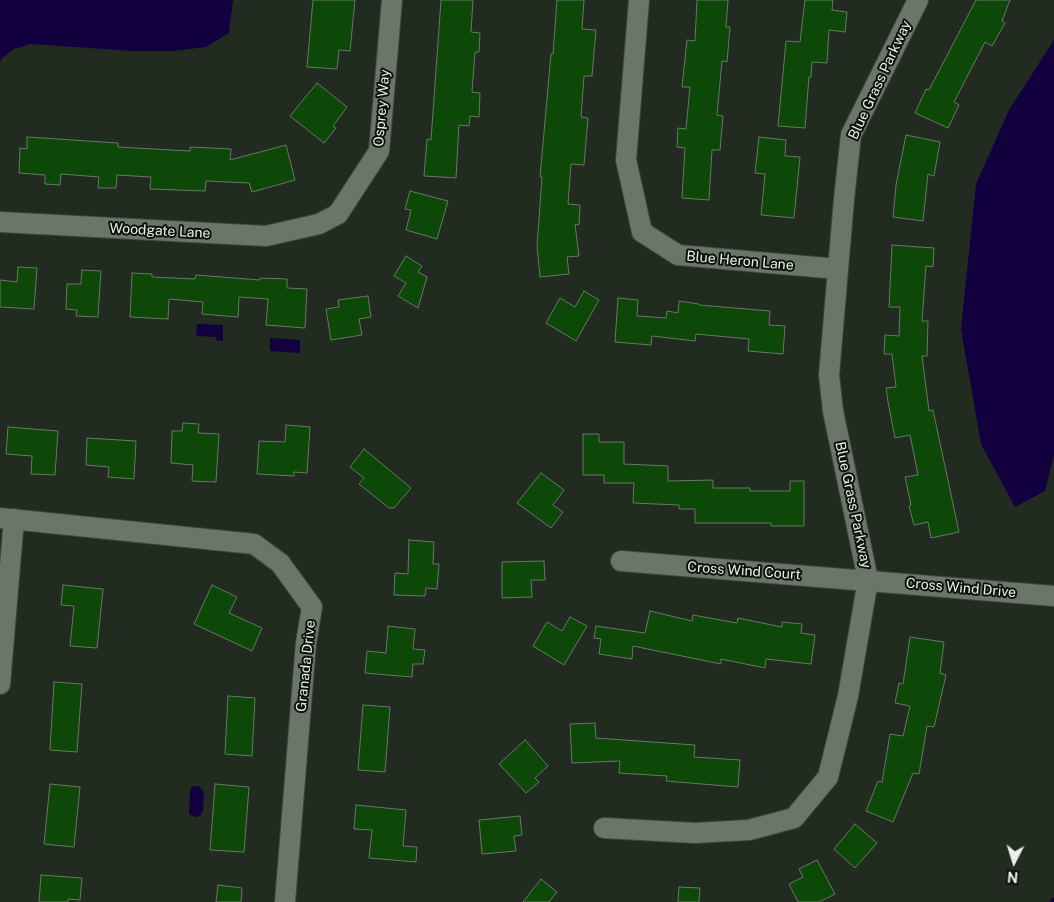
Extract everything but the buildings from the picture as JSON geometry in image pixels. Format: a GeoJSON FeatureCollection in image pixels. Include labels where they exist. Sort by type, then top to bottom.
{"type":"FeatureCollection","features":[{"type":"Feature","properties":{"kind":"street","name":"Osprey Way"},"geometry":{"type":"LineString","coordinates":[[319,224],[338,214],[379,151],[392,0]]}},
{"type":"Feature","properties":{"kind":"street","name":"Blue Heron Lane"},"geometry":{"type":"LineString","coordinates":[[639,0],[626,160],[642,232],[678,255],[838,269]]}},
{"type":"Feature","properties":{"kind":"street","name":"Blue Grass Parkway"},"geometry":{"type":"LineString","coordinates":[[604,828],[695,833],[749,830],[794,818],[828,777],[848,696],[868,580],[833,411],[829,375],[851,135],[918,0]]}},
{"type":"Feature","properties":{"kind":"street","name":"Woodgate Lane"},"geometry":{"type":"LineString","coordinates":[[0,222],[266,236],[319,224]]}},
{"type":"Feature","properties":{"kind":"street"},"geometry":{"type":"LineString","coordinates":[[0,684],[7,519]]}},
{"type":"Feature","properties":{"kind":"street","name":"Granada Drive"},"geometry":{"type":"LineString","coordinates":[[7,519],[254,544],[280,563],[312,607],[306,643],[285,902]]}},
{"type":"Feature","properties":{"kind":"street","name":"Cross Wind Court"},"geometry":{"type":"LineString","coordinates":[[620,561],[868,580]]}},
{"type":"Feature","properties":{"kind":"street","name":"Cross Wind Drive"},"geometry":{"type":"LineString","coordinates":[[868,580],[1054,596]]}},
{"type":"Feature","properties":{"kind":"shaded area"},"geometry":{"type":"Polygon","coordinates":[[[0,0],[233,0],[229,33],[206,47],[172,51],[133,51],[31,44],[14,49],[2,58],[0,62],[0,0]]]}},
{"type":"Feature","properties":{"kind":"shaded area"},"geometry":{"type":"Polygon","coordinates":[[[1054,40],[1054,455],[1045,491],[1015,507],[981,444],[961,329],[976,184],[1009,110],[1054,40]]]}},
{"type":"Feature","properties":{"kind":"shaded area"},"geometry":{"type":"Polygon","coordinates":[[[197,324],[223,325],[223,341],[216,340],[216,337],[196,336],[197,324]]]}},
{"type":"Feature","properties":{"kind":"shaded area"},"geometry":{"type":"Polygon","coordinates":[[[270,338],[300,340],[300,353],[270,351],[270,338]]]}},
{"type":"Feature","properties":{"kind":"shaded area"},"geometry":{"type":"Polygon","coordinates":[[[193,786],[199,786],[204,792],[203,810],[200,816],[196,817],[189,814],[190,790],[193,786]]]}}]}
